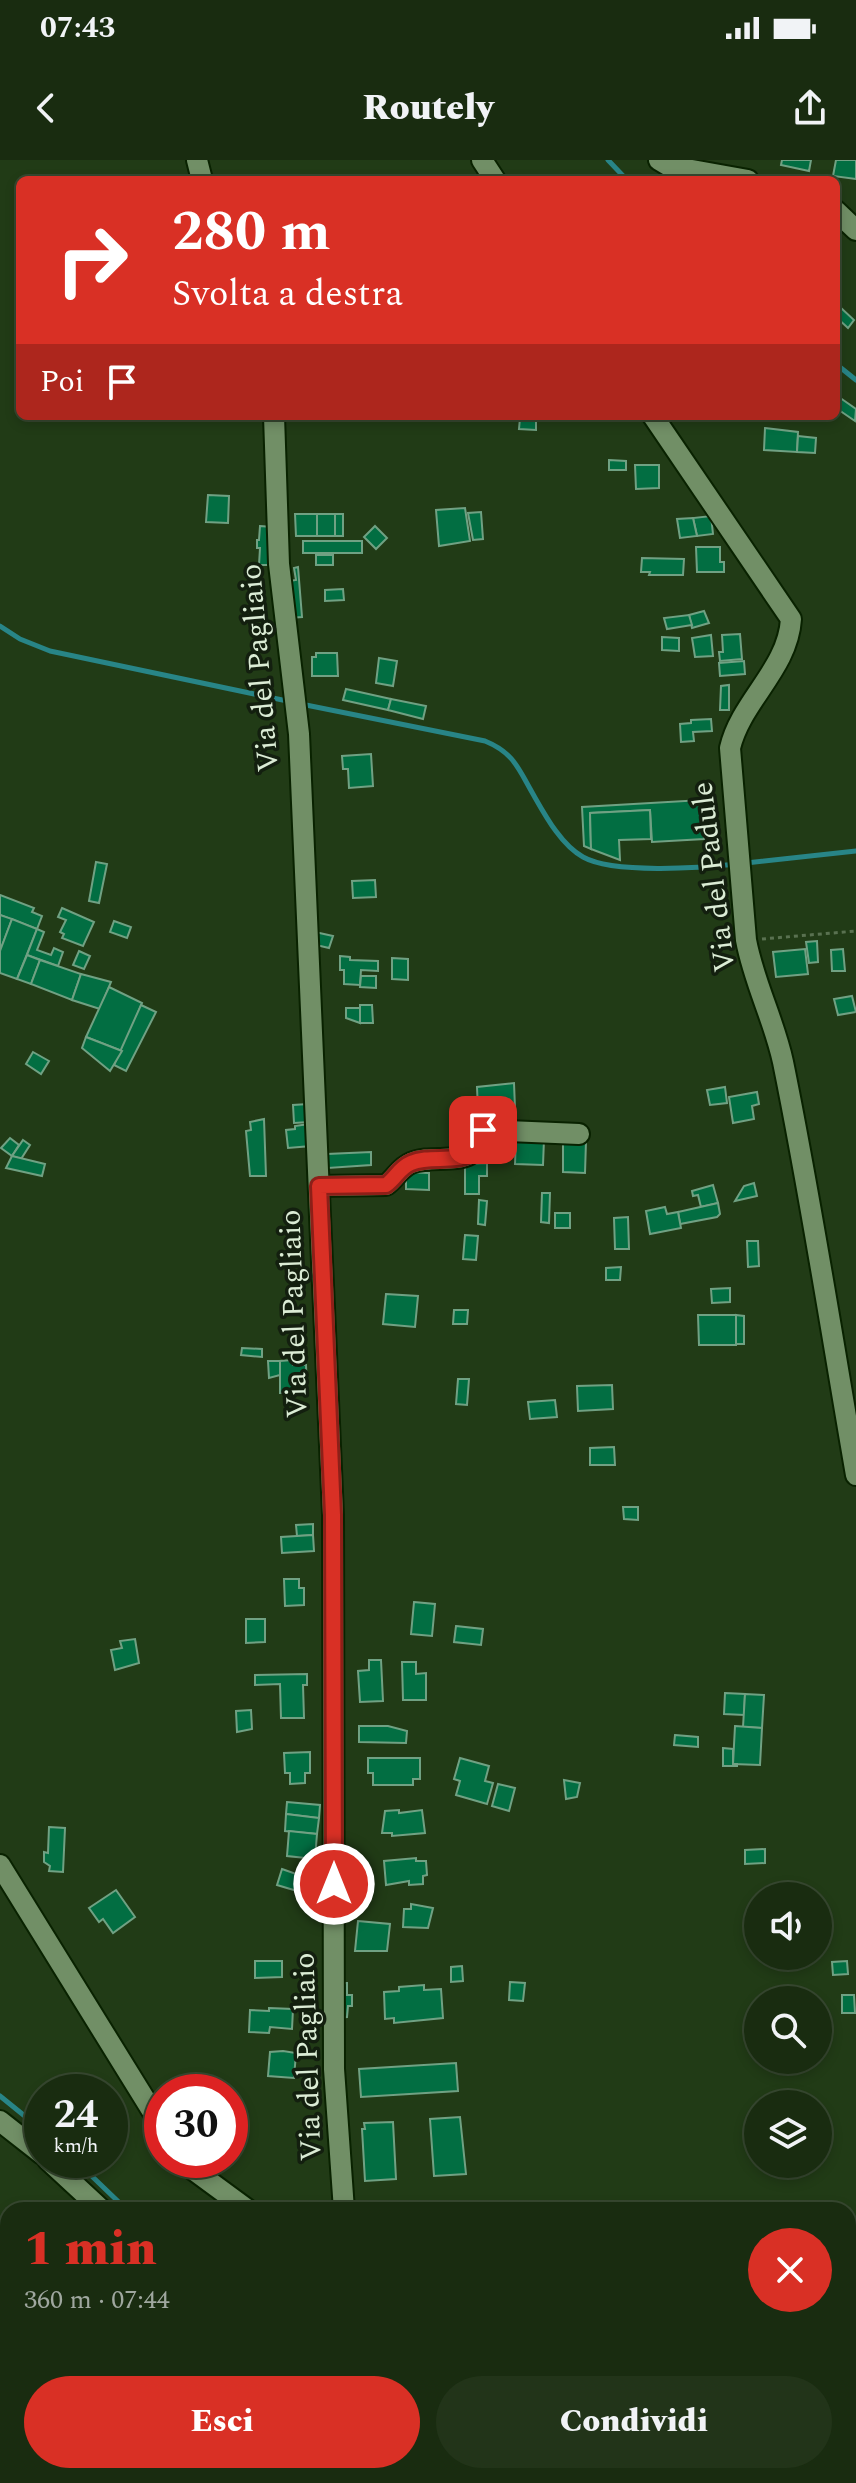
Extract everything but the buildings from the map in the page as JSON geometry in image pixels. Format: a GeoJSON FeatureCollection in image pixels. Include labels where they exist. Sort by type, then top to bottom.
{"type":"FeatureCollection","features":[{"type":"Feature","properties":{"kind":"street"},"geometry":{"type":"LineString","coordinates":[[659,160],[669,166],[725,176]]}},
{"type":"Feature","properties":{"kind":"street"},"geometry":{"type":"LineString","coordinates":[[840,215],[856,230]]}},
{"type":"Feature","properties":{"kind":"street","name":"Via del Pagliaio"},"geometry":{"type":"LineString","coordinates":[[274,420],[279,564],[296,702],[333,1515],[334,2069],[343,2202]]}},
{"type":"Feature","properties":{"kind":"street","name":"Via del Padule"},"geometry":{"type":"LineString","coordinates":[[656,420],[791,619],[790,637],[785,648],[734,729],[730,748],[746,940],[751,966],[770,1012],[782,1058],[805,1173],[856,1475]]}},
{"type":"Feature","properties":{"kind":"street"},"geometry":{"type":"LineString","coordinates":[[319,1186],[386,1185],[410,1163],[470,1154],[475,1132],[483,1130],[579,1134]]}},
{"type":"Feature","properties":{"kind":"street"},"geometry":{"type":"LineString","coordinates":[[0,1865],[144,2098]]}},
{"type":"Feature","properties":{"kind":"street"},"geometry":{"type":"LineString","coordinates":[[0,2121],[24,2140]]}},
{"type":"Feature","properties":{"kind":"street"},"geometry":{"type":"LineString","coordinates":[[67,2178],[93,2202]]}},
{"type":"Feature","properties":{"kind":"street"},"geometry":{"type":"LineString","coordinates":[[204,2178],[237,2202]]}},
{"type":"Feature","properties":{"kind":"path"},"geometry":{"type":"LineString","coordinates":[[746,940],[856,931]]}},
{"type":"Feature","properties":{"kind":"waterway"},"geometry":{"type":"LineString","coordinates":[[608,160],[623,176]]}},
{"type":"Feature","properties":{"kind":"waterway"},"geometry":{"type":"LineString","coordinates":[[840,367],[856,380]]}},
{"type":"Feature","properties":{"kind":"waterway"},"geometry":{"type":"LineString","coordinates":[[0,626],[20,639],[50,651],[292,702]]}},
{"type":"Feature","properties":{"kind":"waterway"},"geometry":{"type":"LineString","coordinates":[[301,704],[485,741],[495,746],[514,762],[548,820],[583,857],[635,868],[736,864]]}},
{"type":"Feature","properties":{"kind":"waterway"},"geometry":{"type":"LineString","coordinates":[[746,863],[856,851]]}},
{"type":"Feature","properties":{"kind":"waterway"},"geometry":{"type":"LineString","coordinates":[[0,2096],[24,2115]]}},
{"type":"Feature","properties":{"kind":"waterway"},"geometry":{"type":"LineString","coordinates":[[94,2178],[119,2202]]}},
{"type":"Feature","properties":{"kind":"route"},"geometry":{"type":"LineString","coordinates":[[334,1884],[333,1515],[319,1186],[386,1185],[410,1163],[470,1154],[475,1132],[483,1130]]}}]}
